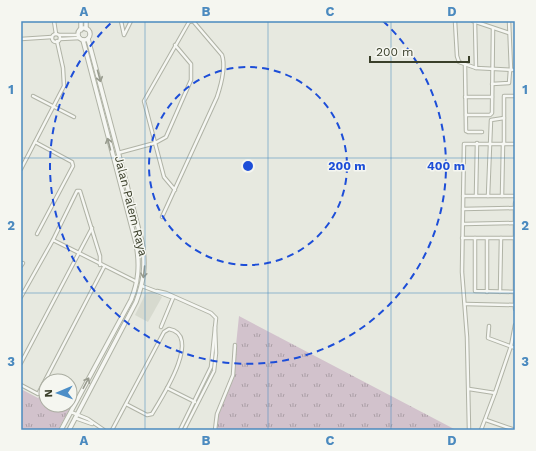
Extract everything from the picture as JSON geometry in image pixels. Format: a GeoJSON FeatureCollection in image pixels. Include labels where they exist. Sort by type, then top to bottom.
{"type":"FeatureCollection","features":[{"type":"Feature","properties":{"kind":"street"},"geometry":{"type":"LineString","coordinates":[[21,169],[65,83],[54,21]]}},
{"type":"Feature","properties":{"kind":"street"},"geometry":{"type":"LineString","coordinates":[[80,38],[81,21]]}},
{"type":"Feature","properties":{"kind":"street"},"geometry":{"type":"LineString","coordinates":[[81,30],[86,29],[86,21]]}},
{"type":"Feature","properties":{"kind":"street"},"geometry":{"type":"LineString","coordinates":[[120,21],[124,34],[131,21]]}},
{"type":"Feature","properties":{"kind":"street"},"geometry":{"type":"LineString","coordinates":[[455,21],[457,59],[465,65],[476,68],[515,70]]}},
{"type":"Feature","properties":{"kind":"street"},"geometry":{"type":"LineString","coordinates":[[476,68],[474,21],[509,33]]}},
{"type":"Feature","properties":{"kind":"street"},"geometry":{"type":"LineString","coordinates":[[492,84],[509,83],[511,70],[509,33],[510,21]]}},
{"type":"Feature","properties":{"kind":"street"},"geometry":{"type":"LineString","coordinates":[[162,217],[175,190],[218,97],[224,61],[219,51],[194,22],[190,22],[175,45],[144,101],[164,177],[175,190]]}},
{"type":"Feature","properties":{"kind":"street"},"geometry":{"type":"LineString","coordinates":[[466,115],[492,114],[493,28]]}},
{"type":"Feature","properties":{"kind":"street","name":"Jalan Palem Raya"},"geometry":{"type":"LineString","coordinates":[[69,430],[136,302],[142,286],[144,257],[88,39],[90,33],[86,29]]}},
{"type":"Feature","properties":{"kind":"street"},"geometry":{"type":"LineString","coordinates":[[21,39],[52,37],[57,35],[88,39]]}},
{"type":"Feature","properties":{"kind":"street"},"geometry":{"type":"LineString","coordinates":[[52,37],[54,41],[80,38]]}},
{"type":"Feature","properties":{"kind":"street","name":"Jalan Palem Raya"},"geometry":{"type":"LineString","coordinates":[[78,398],[131,300],[137,282],[139,266],[136,243],[80,38]]}},
{"type":"Feature","properties":{"kind":"street"},"geometry":{"type":"LineString","coordinates":[[118,153],[155,143],[166,137],[192,80],[191,64],[175,45]]}},
{"type":"Feature","properties":{"kind":"street"},"geometry":{"type":"LineString","coordinates":[[465,65],[467,131],[482,132]]}},
{"type":"Feature","properties":{"kind":"street"},"geometry":{"type":"LineString","coordinates":[[33,96],[74,117]]}},
{"type":"Feature","properties":{"kind":"street"},"geometry":{"type":"LineString","coordinates":[[502,196],[504,96],[515,96]]}},
{"type":"Feature","properties":{"kind":"street"},"geometry":{"type":"LineString","coordinates":[[465,97],[492,97]]}},
{"type":"Feature","properties":{"kind":"street"},"geometry":{"type":"LineString","coordinates":[[488,196],[491,120],[504,118]]}},
{"type":"Feature","properties":{"kind":"street"},"geometry":{"type":"LineString","coordinates":[[35,142],[72,162],[73,166],[37,234]]}},
{"type":"Feature","properties":{"kind":"street"},"geometry":{"type":"LineString","coordinates":[[476,143],[476,196]]}},
{"type":"Feature","properties":{"kind":"street"},"geometry":{"type":"LineString","coordinates":[[469,430],[469,389],[462,272],[464,144],[515,144]]}},
{"type":"Feature","properties":{"kind":"street"},"geometry":{"type":"LineString","coordinates":[[21,297],[78,191],[80,191],[92,228],[100,256],[100,265]]}},
{"type":"Feature","properties":{"kind":"street"},"geometry":{"type":"LineString","coordinates":[[463,196],[515,196]]}},
{"type":"Feature","properties":{"kind":"street"},"geometry":{"type":"LineString","coordinates":[[515,203],[515,309]]}},
{"type":"Feature","properties":{"kind":"street"},"geometry":{"type":"LineString","coordinates":[[463,209],[515,208]]}},
{"type":"Feature","properties":{"kind":"street"},"geometry":{"type":"LineString","coordinates":[[463,224],[515,223]]}},
{"type":"Feature","properties":{"kind":"street"},"geometry":{"type":"LineString","coordinates":[[21,363],[92,228]]}},
{"type":"Feature","properties":{"kind":"street"},"geometry":{"type":"LineString","coordinates":[[462,238],[515,238]]}},
{"type":"Feature","properties":{"kind":"street"},"geometry":{"type":"LineString","coordinates":[[475,238],[475,290],[487,292],[515,292]]}},
{"type":"Feature","properties":{"kind":"street"},"geometry":{"type":"LineString","coordinates":[[487,238],[487,292]]}},
{"type":"Feature","properties":{"kind":"street"},"geometry":{"type":"LineString","coordinates":[[500,292],[501,238]]}},
{"type":"Feature","properties":{"kind":"street"},"geometry":{"type":"LineString","coordinates":[[53,240],[104,267],[137,282]]}},
{"type":"Feature","properties":{"kind":"street"},"geometry":{"type":"LineString","coordinates":[[21,385],[38,394],[104,267]]}},
{"type":"Feature","properties":{"kind":"street"},"geometry":{"type":"LineString","coordinates":[[142,286],[214,315],[216,319],[213,331],[211,368],[184,430]]}},
{"type":"Feature","properties":{"kind":"street"},"geometry":{"type":"LineString","coordinates":[[161,327],[173,298]]}},
{"type":"Feature","properties":{"kind":"street"},"geometry":{"type":"LineString","coordinates":[[465,304],[515,305]]}},
{"type":"Feature","properties":{"kind":"street"},"geometry":{"type":"LineString","coordinates":[[481,430],[486,420],[511,346],[515,325]]}},
{"type":"Feature","properties":{"kind":"street"},"geometry":{"type":"LineString","coordinates":[[489,326],[487,338],[515,348]]}},
{"type":"Feature","properties":{"kind":"street"},"geometry":{"type":"LineString","coordinates":[[112,430],[164,332],[169,329],[180,335],[182,350],[180,361],[167,388],[151,415],[126,404]]}},
{"type":"Feature","properties":{"kind":"street"},"geometry":{"type":"LineString","coordinates":[[215,430],[217,414],[233,375],[235,345]]}},
{"type":"Feature","properties":{"kind":"street"},"geometry":{"type":"LineString","coordinates":[[167,388],[196,403]]}},
{"type":"Feature","properties":{"kind":"street"},"geometry":{"type":"LineString","coordinates":[[469,389],[495,393]]}},
{"type":"Feature","properties":{"kind":"street"},"geometry":{"type":"LineString","coordinates":[[180,430],[196,403]]}},
{"type":"Feature","properties":{"kind":"street","name":"Jalan Palem Raya"},"geometry":{"type":"LineString","coordinates":[[61,430],[70,413]]}},
{"type":"Feature","properties":{"kind":"street"},"geometry":{"type":"LineString","coordinates":[[72,413],[104,430]]}},
{"type":"Feature","properties":{"kind":"street"},"geometry":{"type":"LineString","coordinates":[[486,420],[515,430]]}},
{"type":"Feature","properties":{"kind":"shaded area"},"geometry":{"type":"Polygon","coordinates":[[[151,291],[162,297],[148,322],[135,315],[146,293],[151,291]]]}},
{"type":"Feature","properties":{"kind":"green space"},"geometry":{"type":"Polygon","coordinates":[[[239,316],[456,430],[214,430],[215,414],[233,374],[239,316]]]}},
{"type":"Feature","properties":{"kind":"green space"},"geometry":{"type":"Polygon","coordinates":[[[21,389],[38,398],[38,413],[67,413],[58,430],[21,430],[21,389]]]}}]}
